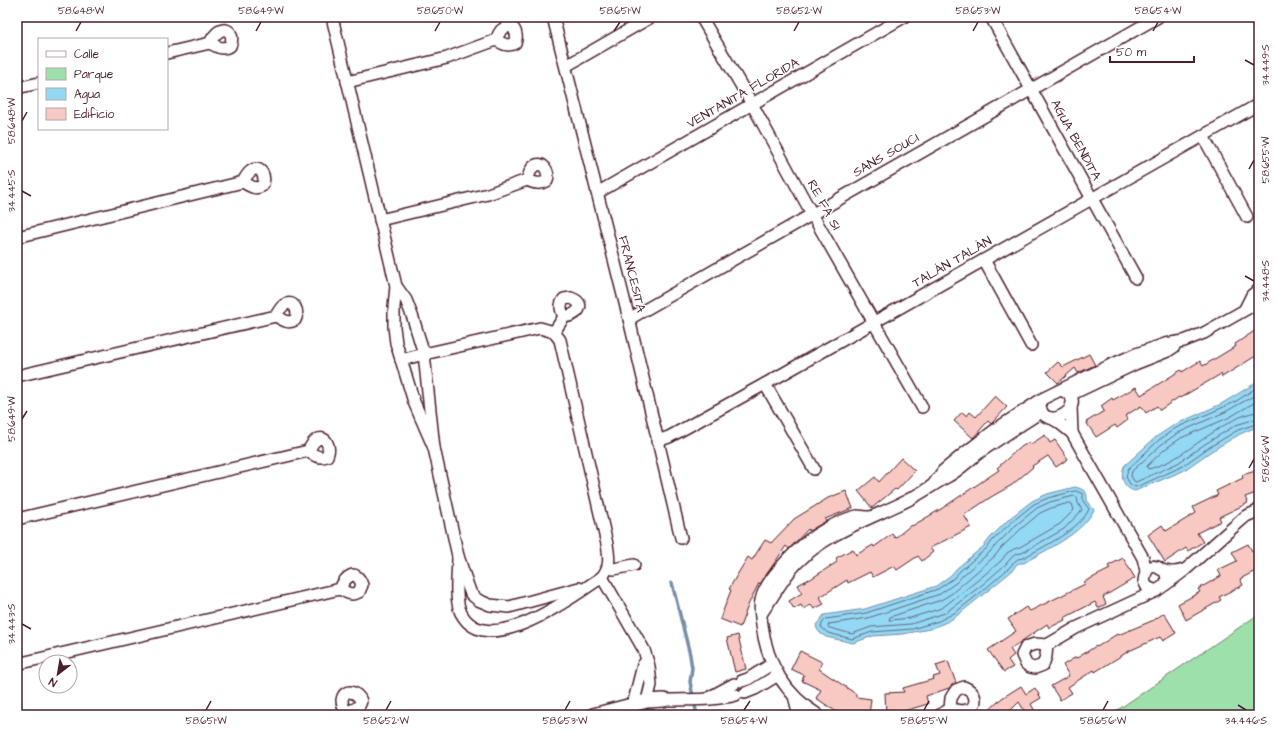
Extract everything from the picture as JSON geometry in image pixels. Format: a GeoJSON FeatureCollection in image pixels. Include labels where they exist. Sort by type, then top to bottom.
{"type":"FeatureCollection","features":[{"type":"Feature","properties":{"kind":"street"},"geometry":{"type":"LineString","coordinates":[[332,17],[396,286],[394,307],[396,343],[414,402],[434,448]]}},
{"type":"Feature","properties":{"kind":"street","name":"FRANCESITA"},"geometry":{"type":"LineString","coordinates":[[553,17],[629,319],[681,538]]}},
{"type":"Feature","properties":{"kind":"street"},"geometry":{"type":"LineString","coordinates":[[566,66],[651,17]]}},
{"type":"Feature","properties":{"kind":"street","name":"RE FA SI"},"geometry":{"type":"LineString","coordinates":[[701,17],[752,104],[812,214],[922,407]]}},
{"type":"Feature","properties":{"kind":"street","name":"VENTANITA FLORIDA"},"geometry":{"type":"LineString","coordinates":[[597,193],[904,17]]}},
{"type":"Feature","properties":{"kind":"street","name":"AGUA BENDITA"},"geometry":{"type":"LineString","coordinates":[[991,17],[1136,278]]}},
{"type":"Feature","properties":{"kind":"street","name":"SANS SOUCI"},"geometry":{"type":"LineString","coordinates":[[629,319],[1158,17]]}},
{"type":"Feature","properties":{"kind":"street"},"geometry":{"type":"LineString","coordinates":[[347,82],[447,58],[496,40]]}},
{"type":"Feature","properties":{"kind":"street"},"geometry":{"type":"LineString","coordinates":[[168,53],[210,43]]}},
{"type":"Feature","properties":{"kind":"street"},"geometry":{"type":"LineString","coordinates":[[17,88],[38,83]]}},
{"type":"Feature","properties":{"kind":"street","name":"TALÁN TALÁN"},"geometry":{"type":"LineString","coordinates":[[657,441],[669,437],[874,323],[1259,104]]}},
{"type":"Feature","properties":{"kind":"street"},"geometry":{"type":"LineString","coordinates":[[1202,136],[1247,217]]}},
{"type":"Feature","properties":{"kind":"street"},"geometry":{"type":"LineString","coordinates":[[380,220],[488,194],[527,180]]}},
{"type":"Feature","properties":{"kind":"street"},"geometry":{"type":"LineString","coordinates":[[17,237],[243,182]]}},
{"type":"Feature","properties":{"kind":"street"},"geometry":{"type":"LineString","coordinates":[[984,260],[1031,345]]}},
{"type":"Feature","properties":{"kind":"street"},"geometry":{"type":"LineString","coordinates":[[396,286],[406,300],[424,354],[434,448],[458,556],[471,594],[478,600],[490,605],[509,607],[590,584]]}},
{"type":"Feature","properties":{"kind":"street"},"geometry":{"type":"LineString","coordinates":[[1245,309],[1252,295],[1259,290]]}},
{"type":"Feature","properties":{"kind":"street"},"geometry":{"type":"LineString","coordinates":[[933,485],[943,471],[966,452],[1042,399],[1068,397],[1111,365],[1165,344],[1184,341],[1204,333],[1259,302]]}},
{"type":"Feature","properties":{"kind":"street"},"geometry":{"type":"LineString","coordinates":[[17,376],[276,316]]}},
{"type":"Feature","properties":{"kind":"street"},"geometry":{"type":"LineString","coordinates":[[554,332],[564,317]]}},
{"type":"Feature","properties":{"kind":"street"},"geometry":{"type":"LineString","coordinates":[[401,360],[540,328],[554,332],[560,340],[607,544],[610,562],[605,573]]}},
{"type":"Feature","properties":{"kind":"street"},"geometry":{"type":"LineString","coordinates":[[765,384],[814,469]]}},
{"type":"Feature","properties":{"kind":"street"},"geometry":{"type":"LineString","coordinates":[[818,715],[785,687],[772,664],[765,642],[761,614],[783,579],[807,554],[822,542],[857,525],[869,517],[901,504],[949,476],[982,450],[1046,415],[1063,416],[1068,412],[1068,397]]}},
{"type":"Feature","properties":{"kind":"street"},"geometry":{"type":"LineString","coordinates":[[1068,397],[1072,433]]}},
{"type":"Feature","properties":{"kind":"street"},"geometry":{"type":"LineString","coordinates":[[1042,399],[1040,403],[1046,415],[1072,433],[1152,573],[1167,579],[1161,588]]}},
{"type":"Feature","properties":{"kind":"street"},"geometry":{"type":"LineString","coordinates":[[17,519],[308,451]]}},
{"type":"Feature","properties":{"kind":"street"},"geometry":{"type":"LineString","coordinates":[[1047,645],[1076,628],[1161,588],[1185,570],[1246,516],[1259,511]]}},
{"type":"Feature","properties":{"kind":"street"},"geometry":{"type":"LineString","coordinates":[[458,556],[457,598],[461,613],[468,622],[478,628],[488,631],[502,631],[532,619],[550,610],[605,573],[614,569],[634,565]]}},
{"type":"Feature","properties":{"kind":"street"},"geometry":{"type":"LineString","coordinates":[[1152,573],[1185,570]]}},
{"type":"Feature","properties":{"kind":"street"},"geometry":{"type":"LineString","coordinates":[[605,573],[644,650],[650,666],[651,684],[647,701]]}},
{"type":"Feature","properties":{"kind":"street"},"geometry":{"type":"LineString","coordinates":[[1152,573],[1146,586],[1161,588]]}},
{"type":"Feature","properties":{"kind":"street"},"geometry":{"type":"LineString","coordinates":[[1135,600],[1152,573]]}},
{"type":"Feature","properties":{"kind":"street"},"geometry":{"type":"LineString","coordinates":[[17,664],[340,589]]}},
{"type":"Feature","properties":{"kind":"street"},"geometry":{"type":"LineString","coordinates":[[634,705],[644,665],[647,660]]}},
{"type":"Feature","properties":{"kind":"street"},"geometry":{"type":"LineString","coordinates":[[740,688],[748,679],[772,664]]}},
{"type":"Feature","properties":{"kind":"street"},"geometry":{"type":"LineString","coordinates":[[593,715],[647,701],[704,700],[740,688],[755,689],[778,675]]}},
{"type":"Feature","properties":{"kind":"street"},"geometry":{"type":"LineString","coordinates":[[794,696],[799,715]]}},
{"type":"Feature","properties":{"kind":"green space"},"geometry":{"type":"Polygon","coordinates":[[[1259,614],[1259,715],[1110,715],[1259,614]]]}},
{"type":"Feature","properties":{"kind":"water"},"geometry":{"type":"Polygon","coordinates":[[[1259,381],[1259,426],[1240,434],[1210,452],[1183,471],[1135,491],[1131,490],[1125,485],[1122,474],[1124,466],[1156,437],[1174,425],[1221,404],[1259,381]]]}},
{"type":"Feature","properties":{"kind":"water"},"geometry":{"type":"Polygon","coordinates":[[[1075,487],[1086,492],[1087,500],[1094,510],[1081,527],[1053,547],[1024,563],[1019,563],[1016,565],[1012,571],[949,621],[930,629],[903,634],[873,636],[853,643],[826,637],[817,629],[816,625],[824,615],[865,609],[936,586],[984,546],[1010,518],[1032,501],[1047,494],[1075,487]]]}},
{"type":"Feature","properties":{"kind":"building"},"geometry":{"type":"Polygon","coordinates":[[[1259,328],[1259,354],[1222,377],[1221,374],[1180,398],[1179,397],[1160,410],[1157,406],[1146,413],[1141,406],[1125,416],[1128,420],[1117,428],[1115,425],[1096,437],[1086,422],[1104,411],[1101,406],[1112,398],[1113,400],[1136,387],[1141,395],[1181,370],[1182,372],[1200,361],[1203,366],[1236,346],[1235,344],[1259,328]]]}},
{"type":"Feature","properties":{"kind":"building"},"geometry":{"type":"Polygon","coordinates":[[[1089,354],[1095,365],[1078,373],[1075,368],[1058,383],[1047,372],[1058,362],[1063,367],[1089,354]]]}},
{"type":"Feature","properties":{"kind":"building"},"geometry":{"type":"Polygon","coordinates":[[[995,396],[1007,407],[991,424],[988,421],[973,438],[954,421],[962,412],[967,416],[970,412],[976,417],[995,396]]]}},
{"type":"Feature","properties":{"kind":"building"},"geometry":{"type":"Polygon","coordinates":[[[1045,435],[1050,443],[1055,440],[1068,459],[1056,467],[1048,456],[1032,466],[1033,467],[1012,485],[964,515],[971,527],[930,548],[933,552],[922,561],[918,556],[897,570],[894,566],[873,577],[870,572],[848,583],[847,580],[820,597],[824,604],[814,609],[811,605],[803,609],[801,605],[794,609],[789,601],[802,593],[798,585],[809,580],[837,562],[836,558],[853,549],[856,555],[873,545],[874,547],[892,534],[895,538],[911,525],[912,526],[941,509],[999,470],[997,468],[1018,449],[1029,442],[1031,444],[1045,435]]]}},
{"type":"Feature","properties":{"kind":"building"},"geometry":{"type":"Polygon","coordinates":[[[901,458],[915,471],[897,490],[895,489],[872,508],[858,491],[875,477],[879,482],[901,458]]]}},
{"type":"Feature","properties":{"kind":"building"},"geometry":{"type":"Polygon","coordinates":[[[1259,470],[1259,492],[1245,497],[1248,503],[1219,517],[1221,521],[1197,533],[1203,542],[1188,551],[1186,548],[1165,562],[1148,535],[1162,525],[1166,531],[1196,513],[1193,507],[1218,495],[1216,491],[1243,478],[1242,475],[1259,470]]]}},
{"type":"Feature","properties":{"kind":"building"},"geometry":{"type":"Polygon","coordinates":[[[846,491],[853,508],[825,519],[826,521],[809,531],[808,529],[789,549],[786,546],[760,584],[759,583],[749,603],[740,627],[720,619],[731,590],[729,589],[748,557],[752,560],[765,540],[771,543],[794,519],[828,498],[846,491]]]}},
{"type":"Feature","properties":{"kind":"building"},"geometry":{"type":"Polygon","coordinates":[[[1248,544],[1252,551],[1259,547],[1259,569],[1240,579],[1243,585],[1219,597],[1221,600],[1186,620],[1178,604],[1200,592],[1198,589],[1221,576],[1218,570],[1237,561],[1232,552],[1248,544]]]}},
{"type":"Feature","properties":{"kind":"building"},"geometry":{"type":"Polygon","coordinates":[[[1123,558],[1135,578],[1103,597],[1106,604],[1098,608],[1095,602],[1064,618],[1065,620],[1049,628],[1047,624],[1010,649],[1014,655],[1008,660],[1013,667],[1004,672],[988,650],[1016,631],[1008,619],[1026,607],[1030,611],[1085,584],[1084,582],[1110,569],[1108,566],[1123,558]]]}},
{"type":"Feature","properties":{"kind":"building"},"geometry":{"type":"Polygon","coordinates":[[[1164,613],[1176,633],[1163,641],[1160,637],[1129,651],[1095,672],[1094,670],[1068,687],[1072,693],[1060,700],[1051,686],[1069,676],[1063,665],[1096,646],[1097,647],[1117,634],[1118,635],[1154,620],[1164,613]]]}},
{"type":"Feature","properties":{"kind":"building"},"geometry":{"type":"Polygon","coordinates":[[[738,635],[746,669],[735,672],[727,638],[738,635]]]}},
{"type":"Feature","properties":{"kind":"building"},"geometry":{"type":"Polygon","coordinates":[[[800,651],[822,662],[819,669],[856,694],[856,697],[871,699],[869,715],[841,715],[816,698],[821,690],[802,681],[804,675],[791,669],[800,651]]]}},
{"type":"Feature","properties":{"kind":"building"},"geometry":{"type":"Polygon","coordinates":[[[948,661],[956,683],[949,688],[926,696],[928,704],[897,713],[898,715],[886,715],[885,693],[904,692],[903,688],[934,679],[933,677],[940,675],[936,665],[948,661]]]}},
{"type":"Feature","properties":{"kind":"building"},"geometry":{"type":"Polygon","coordinates":[[[1021,686],[1026,694],[1035,688],[1041,698],[1031,704],[1037,715],[1027,715],[1019,702],[1006,715],[984,715],[1002,698],[1021,686]]]}},
{"type":"Feature","properties":{"kind":"waterway"},"geometry":{"type":"LineString","coordinates":[[672,583],[690,655],[692,668],[690,682],[697,715]]}}]}
